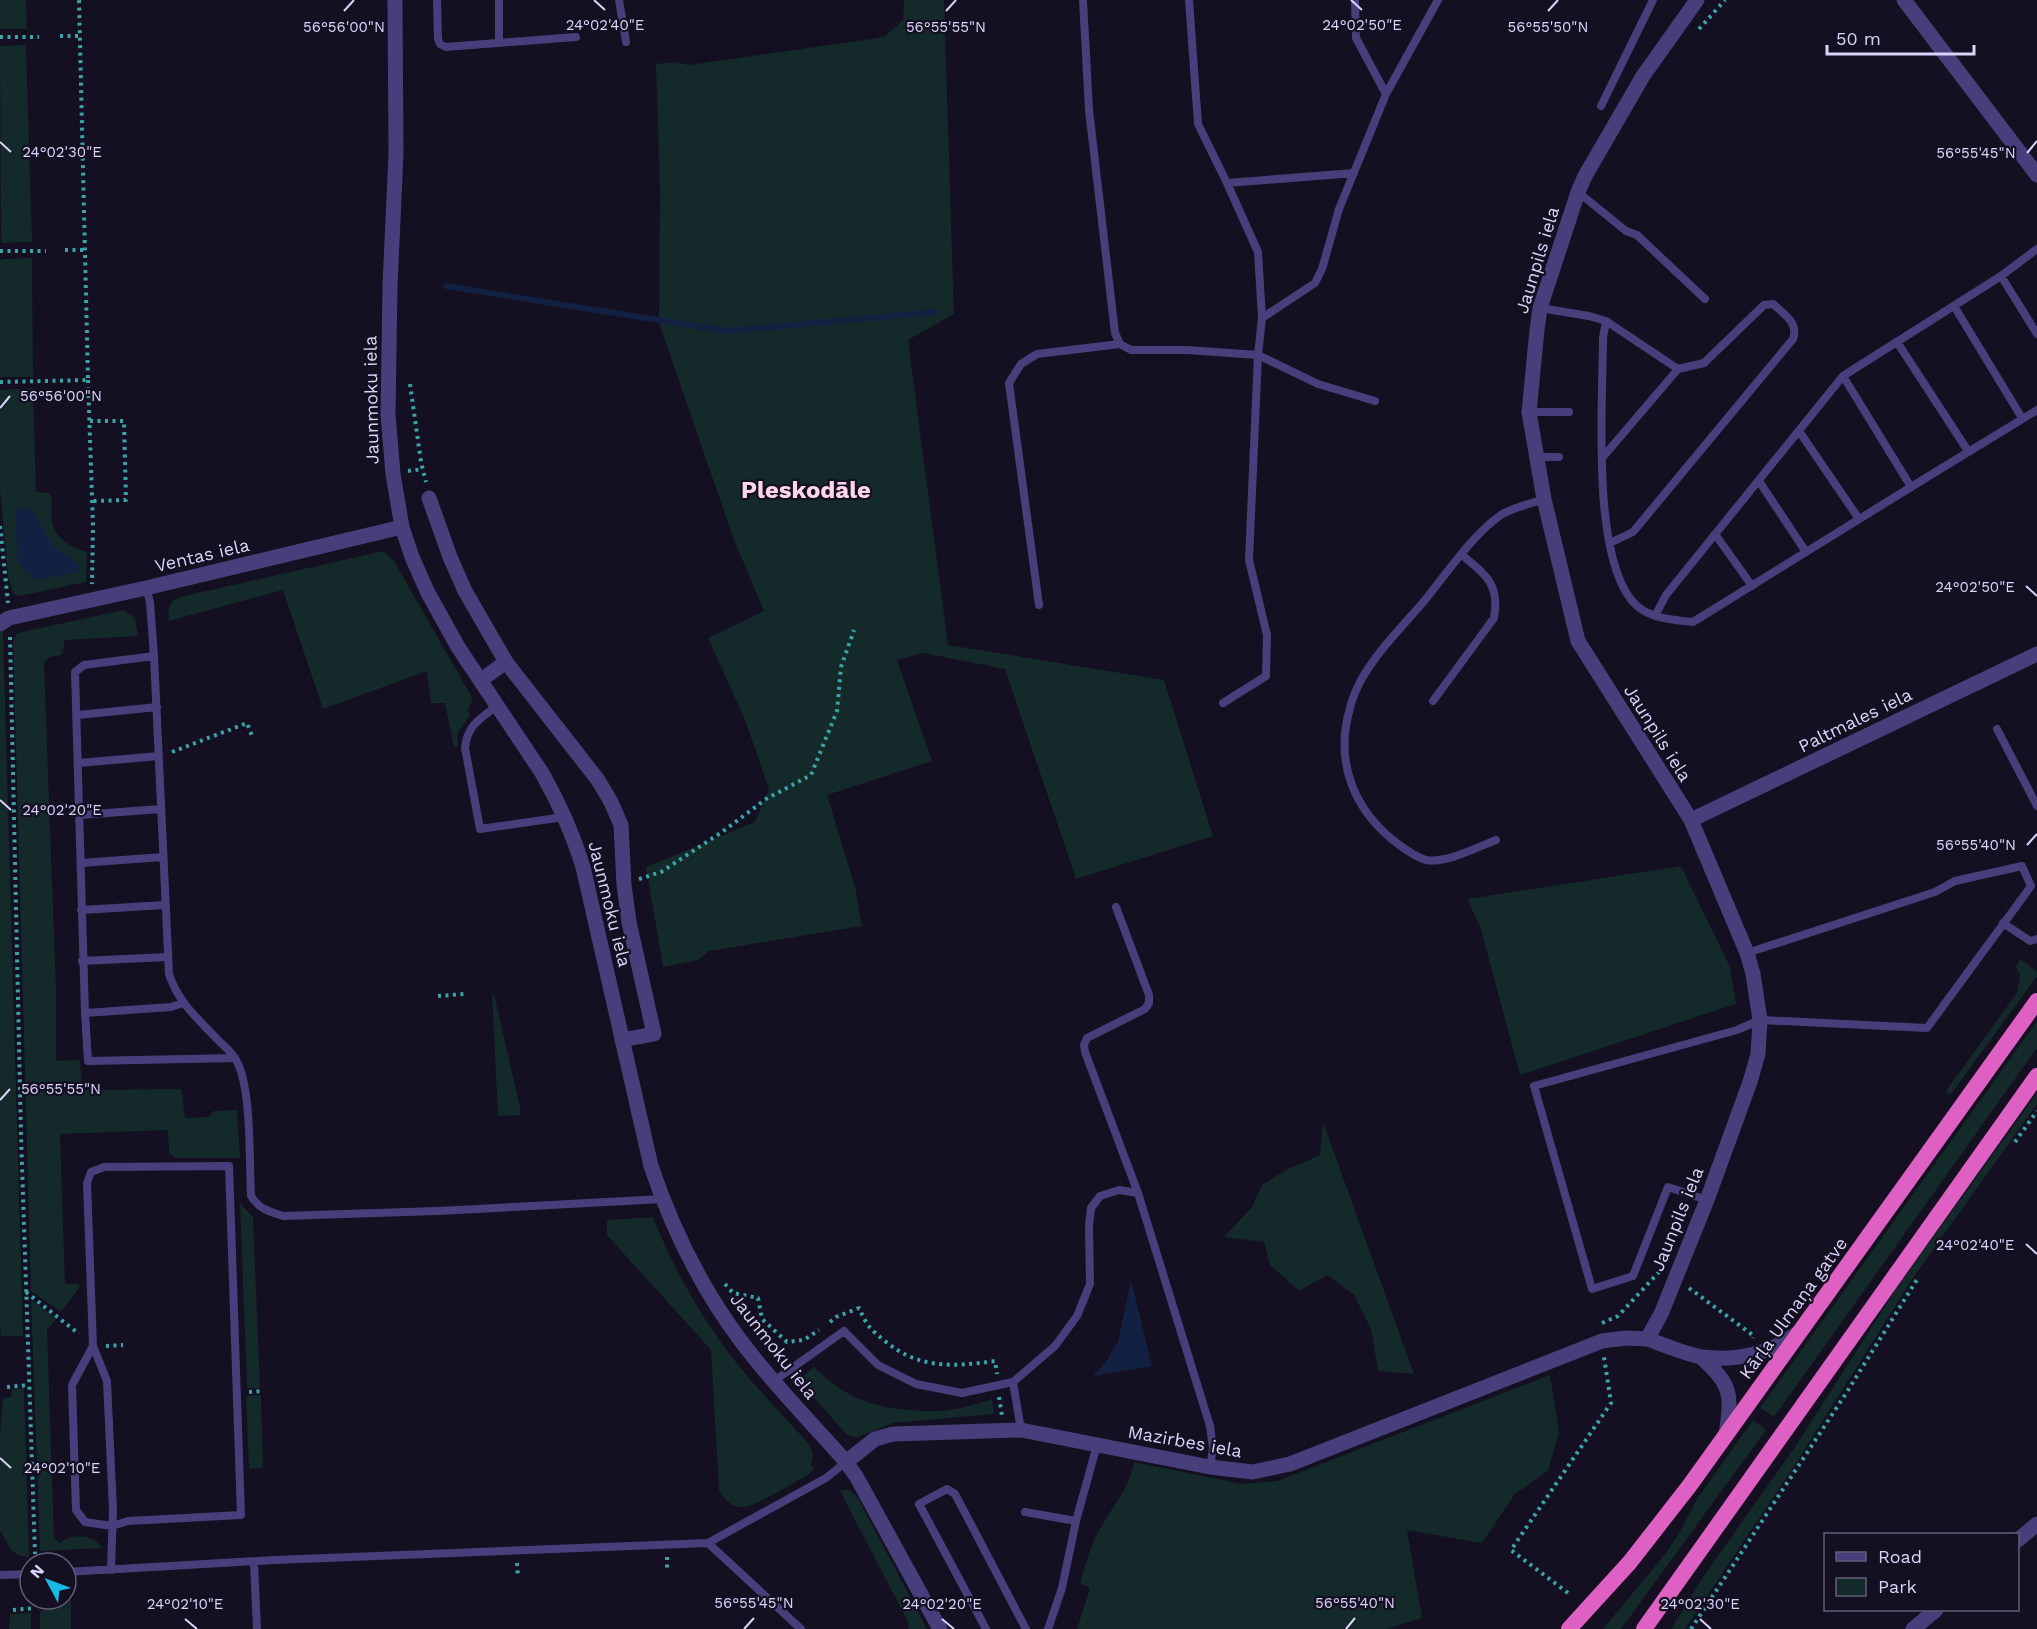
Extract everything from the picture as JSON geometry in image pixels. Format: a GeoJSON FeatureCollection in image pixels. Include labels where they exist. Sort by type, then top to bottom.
{"type":"FeatureCollection","features":[{"type":"Feature","properties":{"kind":"highway","name":"Kārļa Ulmaņa gatve"},"geometry":{"type":"LineString","coordinates":[[1569,1629],[1630,1562],[1690,1485],[2037,1001]]}},
{"type":"Feature","properties":{"kind":"highway"},"geometry":{"type":"LineString","coordinates":[[1644,1629],[2037,1077]]}},
{"type":"Feature","properties":{"kind":"street","name":"Jaunmoku iela"},"geometry":{"type":"LineString","coordinates":[[395,0],[396,154],[390,286],[388,415],[393,474],[402,527],[412,557],[427,591],[458,647],[542,773],[564,817],[583,867],[640,1123],[663,1199],[692,1263],[741,1342],[846,1462],[871,1501],[940,1629]]}},
{"type":"Feature","properties":{"kind":"street","name":"Jaunpils iela"},"geometry":{"type":"LineString","coordinates":[[1647,1340],[1661,1314],[1707,1200],[1750,1082],[1758,1054],[1760,1020],[1753,974],[1747,953],[1690,820],[1578,641],[1544,499],[1528,412],[1540,308],[1578,192],[1643,76],[1697,0]]}},
{"type":"Feature","properties":{"kind":"street"},"geometry":{"type":"LineString","coordinates":[[1904,0],[2037,175]]}},
{"type":"Feature","properties":{"kind":"street","name":"Jaunmoku iela"},"geometry":{"type":"LineString","coordinates":[[429,498],[465,591],[506,662],[598,780],[621,825],[624,885],[629,922],[654,1034],[622,1040]]}},
{"type":"Feature","properties":{"kind":"street","name":"Ventas iela"},"geometry":{"type":"LineString","coordinates":[[3,618],[146,588],[402,527]]}},
{"type":"Feature","properties":{"kind":"street","name":"Paltmales iela"},"geometry":{"type":"LineString","coordinates":[[1690,820],[2037,654]]}},
{"type":"Feature","properties":{"kind":"street"},"geometry":{"type":"LineString","coordinates":[[481,680],[506,662]]}},
{"type":"Feature","properties":{"kind":"street"},"geometry":{"type":"LineString","coordinates":[[1647,1340],[1701,1357],[1748,1356],[1782,1344],[1801,1330]]}},
{"type":"Feature","properties":{"kind":"street","name":"Mazirbes iela"},"geometry":{"type":"LineString","coordinates":[[846,1462],[875,1439],[893,1434],[1021,1430],[1210,1467],[1253,1472],[1290,1464],[1602,1341],[1626,1338],[1647,1340]]}},
{"type":"Feature","properties":{"kind":"street"},"geometry":{"type":"LineString","coordinates":[[1701,1357],[1721,1375],[1726,1384],[1730,1408],[1726,1435]]}},
{"type":"Feature","properties":{"kind":"street"},"geometry":{"type":"LineString","coordinates":[[2019,1539],[2037,1524]]}},
{"type":"Feature","properties":{"kind":"street"},"geometry":{"type":"LineString","coordinates":[[1913,1629],[1935,1611]]}},
{"type":"Feature","properties":{"kind":"lane"},"geometry":{"type":"LineString","coordinates":[[437,0],[438,39],[440,44],[446,47],[576,37]]}},
{"type":"Feature","properties":{"kind":"lane"},"geometry":{"type":"LineString","coordinates":[[499,0],[499,43]]}},
{"type":"Feature","properties":{"kind":"lane"},"geometry":{"type":"LineString","coordinates":[[619,0],[626,42]]}},
{"type":"Feature","properties":{"kind":"lane"},"geometry":{"type":"LineString","coordinates":[[1083,0],[1089,110],[1115,333],[1120,344]]}},
{"type":"Feature","properties":{"kind":"lane"},"geometry":{"type":"LineString","coordinates":[[1190,0],[1198,124],[1258,252],[1262,318],[1258,355],[1249,560],[1267,635],[1266,676],[1223,704]]}},
{"type":"Feature","properties":{"kind":"lane"},"geometry":{"type":"LineString","coordinates":[[1355,0],[1356,38],[1386,94]]}},
{"type":"Feature","properties":{"kind":"lane"},"geometry":{"type":"LineString","coordinates":[[1262,318],[1315,283],[1322,269],[1339,209],[1386,94],[1438,0]]}},
{"type":"Feature","properties":{"kind":"lane"},"geometry":{"type":"LineString","coordinates":[[1601,106],[1653,0]]}},
{"type":"Feature","properties":{"kind":"lane"},"geometry":{"type":"LineString","coordinates":[[1227,183],[1353,173]]}},
{"type":"Feature","properties":{"kind":"lane"},"geometry":{"type":"LineString","coordinates":[[1578,192],[1626,231],[1637,235],[1705,299]]}},
{"type":"Feature","properties":{"kind":"lane"},"geometry":{"type":"LineString","coordinates":[[1655,616],[1666,595],[1843,376],[2001,276],[2037,249]]}},
{"type":"Feature","properties":{"kind":"lane"},"geometry":{"type":"LineString","coordinates":[[2001,276],[2037,333]]}},
{"type":"Feature","properties":{"kind":"lane"},"geometry":{"type":"LineString","coordinates":[[1603,458],[1678,369],[1704,363],[1764,305],[1773,304],[1794,324],[1796,332],[1793,339],[1633,532],[1610,543]]}},
{"type":"Feature","properties":{"kind":"lane"},"geometry":{"type":"LineString","coordinates":[[1954,306],[2022,418]]}},
{"type":"Feature","properties":{"kind":"lane"},"geometry":{"type":"LineString","coordinates":[[1540,308],[1606,321],[1678,369]]}},
{"type":"Feature","properties":{"kind":"lane"},"geometry":{"type":"LineString","coordinates":[[1606,321],[1602,497],[1615,567],[1626,592],[1637,606],[1655,616],[1693,622],[2037,410]]}},
{"type":"Feature","properties":{"kind":"lane"},"geometry":{"type":"LineString","coordinates":[[1896,342],[1968,451]]}},
{"type":"Feature","properties":{"kind":"lane"},"geometry":{"type":"LineString","coordinates":[[1039,605],[1009,383],[1021,364],[1037,354],[1120,344],[1131,350],[1187,350],[1258,355],[1318,384],[1375,401]]}},
{"type":"Feature","properties":{"kind":"lane"},"geometry":{"type":"LineString","coordinates":[[1843,376],[1911,487]]}},
{"type":"Feature","properties":{"kind":"lane"},"geometry":{"type":"LineString","coordinates":[[1528,412],[1569,412]]}},
{"type":"Feature","properties":{"kind":"lane"},"geometry":{"type":"LineString","coordinates":[[1799,431],[1859,519]]}},
{"type":"Feature","properties":{"kind":"lane"},"geometry":{"type":"LineString","coordinates":[[1537,458],[1559,457]]}},
{"type":"Feature","properties":{"kind":"lane"},"geometry":{"type":"LineString","coordinates":[[1759,481],[1806,552]]}},
{"type":"Feature","properties":{"kind":"lane"},"geometry":{"type":"LineString","coordinates":[[1496,840],[1445,858],[1425,860],[1380,830],[1355,793],[1344,757],[1345,729],[1359,682],[1462,555],[1486,528],[1503,514],[1544,499]]}},
{"type":"Feature","properties":{"kind":"lane"},"geometry":{"type":"LineString","coordinates":[[1715,534],[1752,586]]}},
{"type":"Feature","properties":{"kind":"lane"},"geometry":{"type":"LineString","coordinates":[[1433,701],[1494,618],[1495,593],[1489,578],[1462,555]]}},
{"type":"Feature","properties":{"kind":"lane"},"geometry":{"type":"LineString","coordinates":[[146,588],[150,602],[154,656],[169,974],[173,988],[183,1003],[235,1058],[242,1072],[247,1102],[251,1196],[256,1204],[261,1209],[283,1216],[663,1199]]}},
{"type":"Feature","properties":{"kind":"lane"},"geometry":{"type":"LineString","coordinates":[[154,656],[84,665],[75,672],[78,715],[82,961],[88,1061],[235,1058]]}},
{"type":"Feature","properties":{"kind":"lane"},"geometry":{"type":"LineString","coordinates":[[498,705],[475,722],[466,735],[465,748],[480,829],[564,817]]}},
{"type":"Feature","properties":{"kind":"lane"},"geometry":{"type":"LineString","coordinates":[[78,715],[157,707]]}},
{"type":"Feature","properties":{"kind":"lane"},"geometry":{"type":"LineString","coordinates":[[1996,729],[2037,806]]}},
{"type":"Feature","properties":{"kind":"lane"},"geometry":{"type":"LineString","coordinates":[[79,763],[159,756]]}},
{"type":"Feature","properties":{"kind":"lane"},"geometry":{"type":"LineString","coordinates":[[80,815],[161,809]]}},
{"type":"Feature","properties":{"kind":"lane"},"geometry":{"type":"LineString","coordinates":[[81,863],[163,857]]}},
{"type":"Feature","properties":{"kind":"lane"},"geometry":{"type":"LineString","coordinates":[[1707,1200],[1668,1187],[1634,1276],[1592,1289],[1534,1086],[1737,1030],[1760,1020],[1927,1028],[2034,883],[2022,866],[1955,881],[1935,892],[1747,953]]}},
{"type":"Feature","properties":{"kind":"lane"},"geometry":{"type":"LineString","coordinates":[[81,909],[165,905]]}},
{"type":"Feature","properties":{"kind":"lane"},"geometry":{"type":"LineString","coordinates":[[1116,907],[1149,995],[1149,1003],[1145,1009],[1087,1038],[1084,1045],[1085,1052],[1138,1193],[1210,1426],[1213,1448],[1210,1467]]}},
{"type":"Feature","properties":{"kind":"lane"},"geometry":{"type":"LineString","coordinates":[[2003,923],[2030,941],[2037,939]]}},
{"type":"Feature","properties":{"kind":"lane"},"geometry":{"type":"LineString","coordinates":[[82,961],[167,957]]}},
{"type":"Feature","properties":{"kind":"lane"},"geometry":{"type":"LineString","coordinates":[[85,1013],[171,1007],[183,1003]]}},
{"type":"Feature","properties":{"kind":"lane"},"geometry":{"type":"LineString","coordinates":[[93,1346],[72,1385],[76,1510],[85,1522],[112,1526],[128,1521],[241,1515],[229,1166],[104,1167],[91,1172],[87,1182],[93,1346],[107,1382],[112,1526],[111,1570]]}},
{"type":"Feature","properties":{"kind":"lane"},"geometry":{"type":"LineString","coordinates":[[774,1381],[844,1332],[878,1365],[916,1384],[962,1393],[1013,1382],[1055,1346],[1077,1316],[1090,1284],[1091,1208],[1100,1196],[1119,1190],[1138,1193]]}},
{"type":"Feature","properties":{"kind":"lane"},"geometry":{"type":"LineString","coordinates":[[1013,1382],[1021,1430]]}},
{"type":"Feature","properties":{"kind":"lane"},"geometry":{"type":"LineString","coordinates":[[1048,1629],[1062,1588],[1076,1521],[1097,1445]]}},
{"type":"Feature","properties":{"kind":"lane"},"geometry":{"type":"LineString","coordinates":[[78,1571],[708,1543],[826,1478],[846,1462]]}},
{"type":"Feature","properties":{"kind":"lane"},"geometry":{"type":"LineString","coordinates":[[986,1629],[919,1504],[947,1489],[955,1494],[1026,1629]]}},
{"type":"Feature","properties":{"kind":"lane"},"geometry":{"type":"LineString","coordinates":[[1025,1512],[1076,1521]]}},
{"type":"Feature","properties":{"kind":"lane"},"geometry":{"type":"LineString","coordinates":[[708,1543],[801,1629]]}},
{"type":"Feature","properties":{"kind":"lane"},"geometry":{"type":"LineString","coordinates":[[254,1563],[257,1629]]}},
{"type":"Feature","properties":{"kind":"lane"},"geometry":{"type":"LineString","coordinates":[[0,1575],[18,1574]]}},
{"type":"Feature","properties":{"kind":"path"},"geometry":{"type":"LineString","coordinates":[[79,0],[93,501],[92,585]]}},
{"type":"Feature","properties":{"kind":"path"},"geometry":{"type":"LineString","coordinates":[[60,36],[80,36]]}},
{"type":"Feature","properties":{"kind":"path"},"geometry":{"type":"LineString","coordinates":[[0,38],[39,37]]}},
{"type":"Feature","properties":{"kind":"path"},"geometry":{"type":"LineString","coordinates":[[65,250],[85,250]]}},
{"type":"Feature","properties":{"kind":"path"},"geometry":{"type":"LineString","coordinates":[[0,251],[46,251]]}},
{"type":"Feature","properties":{"kind":"path"},"geometry":{"type":"LineString","coordinates":[[0,382],[88,380]]}},
{"type":"Feature","properties":{"kind":"path"},"geometry":{"type":"LineString","coordinates":[[410,384],[421,462],[429,498]]}},
{"type":"Feature","properties":{"kind":"path"},"geometry":{"type":"LineString","coordinates":[[90,421],[124,421],[126,500],[93,501]]}},
{"type":"Feature","properties":{"kind":"path"},"geometry":{"type":"LineString","coordinates":[[0,526],[35,1551]]}},
{"type":"Feature","properties":{"kind":"path"},"geometry":{"type":"LineString","coordinates":[[624,885],[661,872],[722,832],[766,799],[811,775],[837,711],[841,667],[854,630]]}},
{"type":"Feature","properties":{"kind":"path"},"geometry":{"type":"LineString","coordinates":[[168,753],[247,723],[252,736]]}},
{"type":"Feature","properties":{"kind":"path"},"geometry":{"type":"LineString","coordinates":[[438,996],[464,994]]}},
{"type":"Feature","properties":{"kind":"path"},"geometry":{"type":"LineString","coordinates":[[2009,1149],[2037,1111]]}},
{"type":"Feature","properties":{"kind":"path"},"geometry":{"type":"LineString","coordinates":[[1690,1629],[1826,1424],[1924,1269]]}},
{"type":"Feature","properties":{"kind":"path"},"geometry":{"type":"LineString","coordinates":[[26,1292],[93,1346]]}},
{"type":"Feature","properties":{"kind":"path"},"geometry":{"type":"LineString","coordinates":[[733,1293],[758,1298],[762,1319],[786,1342],[804,1340],[820,1329]]}},
{"type":"Feature","properties":{"kind":"path"},"geometry":{"type":"LineString","coordinates":[[828,1323],[836,1317],[859,1308],[867,1326],[898,1353],[926,1363],[949,1365],[996,1361],[1003,1430]]}},
{"type":"Feature","properties":{"kind":"path"},"geometry":{"type":"LineString","coordinates":[[1568,1593],[1511,1550],[1611,1403],[1602,1341]]}},
{"type":"Feature","properties":{"kind":"path"},"geometry":{"type":"LineString","coordinates":[[7,1387],[29,1385]]}},
{"type":"Feature","properties":{"kind":"path"},"geometry":{"type":"LineString","coordinates":[[13,1610],[18,1610]]}},
{"type":"Feature","properties":{"kind":"green space"},"geometry":{"type":"Polygon","coordinates":[[[0,0],[26,0],[27,29],[0,29],[0,0]]]}},
{"type":"Feature","properties":{"kind":"green space"},"geometry":{"type":"Polygon","coordinates":[[[904,0],[944,0],[954,314],[908,340],[948,645],[1164,680],[1213,836],[1076,879],[1005,669],[923,653],[897,660],[932,761],[827,795],[855,887],[862,926],[709,951],[698,960],[663,967],[646,867],[755,822],[769,789],[745,720],[708,638],[764,611],[734,540],[659,323],[660,191],[656,64],[675,62],[688,65],[884,37],[903,20],[904,0]]]}},
{"type":"Feature","properties":{"kind":"green space"},"geometry":{"type":"Polygon","coordinates":[[[26,45],[32,242],[1,243],[0,46],[26,45]]]}},
{"type":"Feature","properties":{"kind":"green space"},"geometry":{"type":"Polygon","coordinates":[[[32,258],[33,377],[0,377],[0,261],[2,259],[32,258]]]}},
{"type":"Feature","properties":{"kind":"green space"},"geometry":{"type":"Polygon","coordinates":[[[33,388],[36,492],[50,493],[52,522],[56,533],[70,545],[87,552],[86,582],[19,596],[13,593],[8,577],[0,490],[0,390],[33,388]]]}},
{"type":"Feature","properties":{"kind":"green space"},"geometry":{"type":"Polygon","coordinates":[[[384,552],[394,561],[473,699],[467,711],[471,714],[457,734],[458,747],[454,747],[445,703],[431,703],[427,671],[323,709],[283,590],[169,621],[170,606],[180,597],[384,552]]]}},
{"type":"Feature","properties":{"kind":"green space"},"geometry":{"type":"Polygon","coordinates":[[[124,610],[135,618],[138,636],[64,640],[61,655],[49,657],[44,664],[56,989],[56,1061],[80,1060],[82,1090],[181,1089],[185,1118],[208,1117],[214,1111],[237,1110],[240,1158],[175,1158],[169,1153],[168,1130],[60,1134],[65,1284],[79,1284],[79,1288],[61,1312],[31,1291],[13,641],[17,633],[124,610]]]}},
{"type":"Feature","properties":{"kind":"green space"},"geometry":{"type":"Polygon","coordinates":[[[3,630],[23,1336],[1,1336],[0,1327],[0,632],[3,630]]]}},
{"type":"Feature","properties":{"kind":"green space"},"geometry":{"type":"Polygon","coordinates":[[[1681,866],[1730,967],[1736,1004],[1520,1075],[1480,926],[1467,899],[1681,866]]]}},
{"type":"Feature","properties":{"kind":"green space"},"geometry":{"type":"Polygon","coordinates":[[[2020,959],[2037,971],[2037,976],[1952,1093],[1946,1094],[1948,1088],[2017,993],[2020,975],[2016,967],[2020,959]]]}},
{"type":"Feature","properties":{"kind":"green space"},"geometry":{"type":"Polygon","coordinates":[[[492,994],[494,994],[520,1115],[498,1116],[492,994]]]}},
{"type":"Feature","properties":{"kind":"green space"},"geometry":{"type":"Polygon","coordinates":[[[2037,1021],[2037,1048],[1774,1417],[1760,1408],[2037,1021]]]}},
{"type":"Feature","properties":{"kind":"green space"},"geometry":{"type":"Polygon","coordinates":[[[2037,1093],[2037,1104],[1913,1278],[1793,1468],[1685,1629],[1671,1629],[1703,1577],[1797,1444],[1896,1289],[2037,1093]]]}},
{"type":"Feature","properties":{"kind":"green space"},"geometry":{"type":"Polygon","coordinates":[[[1323,1122],[1414,1374],[1378,1371],[1371,1329],[1354,1295],[1327,1275],[1299,1291],[1270,1265],[1264,1242],[1224,1237],[1252,1207],[1262,1185],[1286,1170],[1320,1155],[1323,1122]]]}},
{"type":"Feature","properties":{"kind":"green space"},"geometry":{"type":"Polygon","coordinates":[[[240,1203],[253,1217],[260,1388],[247,1388],[240,1203]]]}},
{"type":"Feature","properties":{"kind":"green space"},"geometry":{"type":"Polygon","coordinates":[[[653,1217],[689,1292],[711,1327],[735,1361],[808,1443],[813,1453],[811,1465],[814,1469],[808,1475],[749,1506],[742,1507],[730,1503],[719,1490],[711,1350],[607,1235],[607,1220],[653,1217]]]}},
{"type":"Feature","properties":{"kind":"green space"},"geometry":{"type":"Polygon","coordinates":[[[31,1299],[56,1319],[47,1330],[54,1538],[60,1543],[76,1536],[88,1538],[102,1548],[40,1551],[31,1299]]]}},
{"type":"Feature","properties":{"kind":"green space"},"geometry":{"type":"Polygon","coordinates":[[[814,1367],[841,1389],[881,1406],[917,1411],[945,1411],[992,1399],[994,1414],[893,1423],[856,1438],[847,1435],[798,1380],[814,1367]]]}},
{"type":"Feature","properties":{"kind":"green space"},"geometry":{"type":"Polygon","coordinates":[[[1550,1375],[1559,1432],[1548,1471],[1515,1494],[1482,1543],[1407,1530],[1422,1618],[1387,1629],[1077,1629],[1090,1588],[1080,1583],[1089,1552],[1128,1482],[1134,1462],[1242,1484],[1277,1481],[1550,1375]]]}},
{"type":"Feature","properties":{"kind":"green space"},"geometry":{"type":"Polygon","coordinates":[[[24,1388],[29,1551],[18,1551],[18,1555],[11,1550],[0,1530],[0,1434],[3,1398],[11,1397],[12,1389],[24,1388]]]}},
{"type":"Feature","properties":{"kind":"green space"},"geometry":{"type":"Polygon","coordinates":[[[261,1395],[263,1468],[249,1469],[246,1396],[261,1395]]]}},
{"type":"Feature","properties":{"kind":"green space"},"geometry":{"type":"Polygon","coordinates":[[[1753,1420],[1766,1430],[1621,1629],[1603,1629],[1666,1553],[1697,1499],[1753,1420]]]}},
{"type":"Feature","properties":{"kind":"green space"},"geometry":{"type":"Polygon","coordinates":[[[846,1489],[858,1498],[927,1629],[909,1629],[907,1620],[840,1491],[846,1489]]]}},
{"type":"Feature","properties":{"kind":"green space"},"geometry":{"type":"Polygon","coordinates":[[[71,1611],[71,1629],[40,1629],[40,1612],[71,1611]]]}},
{"type":"Feature","properties":{"kind":"green space"},"geometry":{"type":"Polygon","coordinates":[[[31,1613],[31,1629],[9,1629],[10,1614],[31,1613]]]}},
{"type":"Feature","properties":{"kind":"water"},"geometry":{"type":"Polygon","coordinates":[[[16,508],[32,510],[50,542],[76,563],[82,571],[36,580],[17,561],[16,508]]]}},
{"type":"Feature","properties":{"kind":"water"},"geometry":{"type":"Polygon","coordinates":[[[1131,1280],[1152,1366],[1093,1376],[1105,1363],[1118,1342],[1131,1280]]]}},
{"type":"Feature","properties":{"kind":"waterway"},"geometry":{"type":"LineString","coordinates":[[446,286],[727,331],[937,312]]}},
{"type":"Feature","properties":{"kind":"district","name":"Pleskodāle"},"geometry":{"type":"Point","coordinates":[806,490]}}]}
